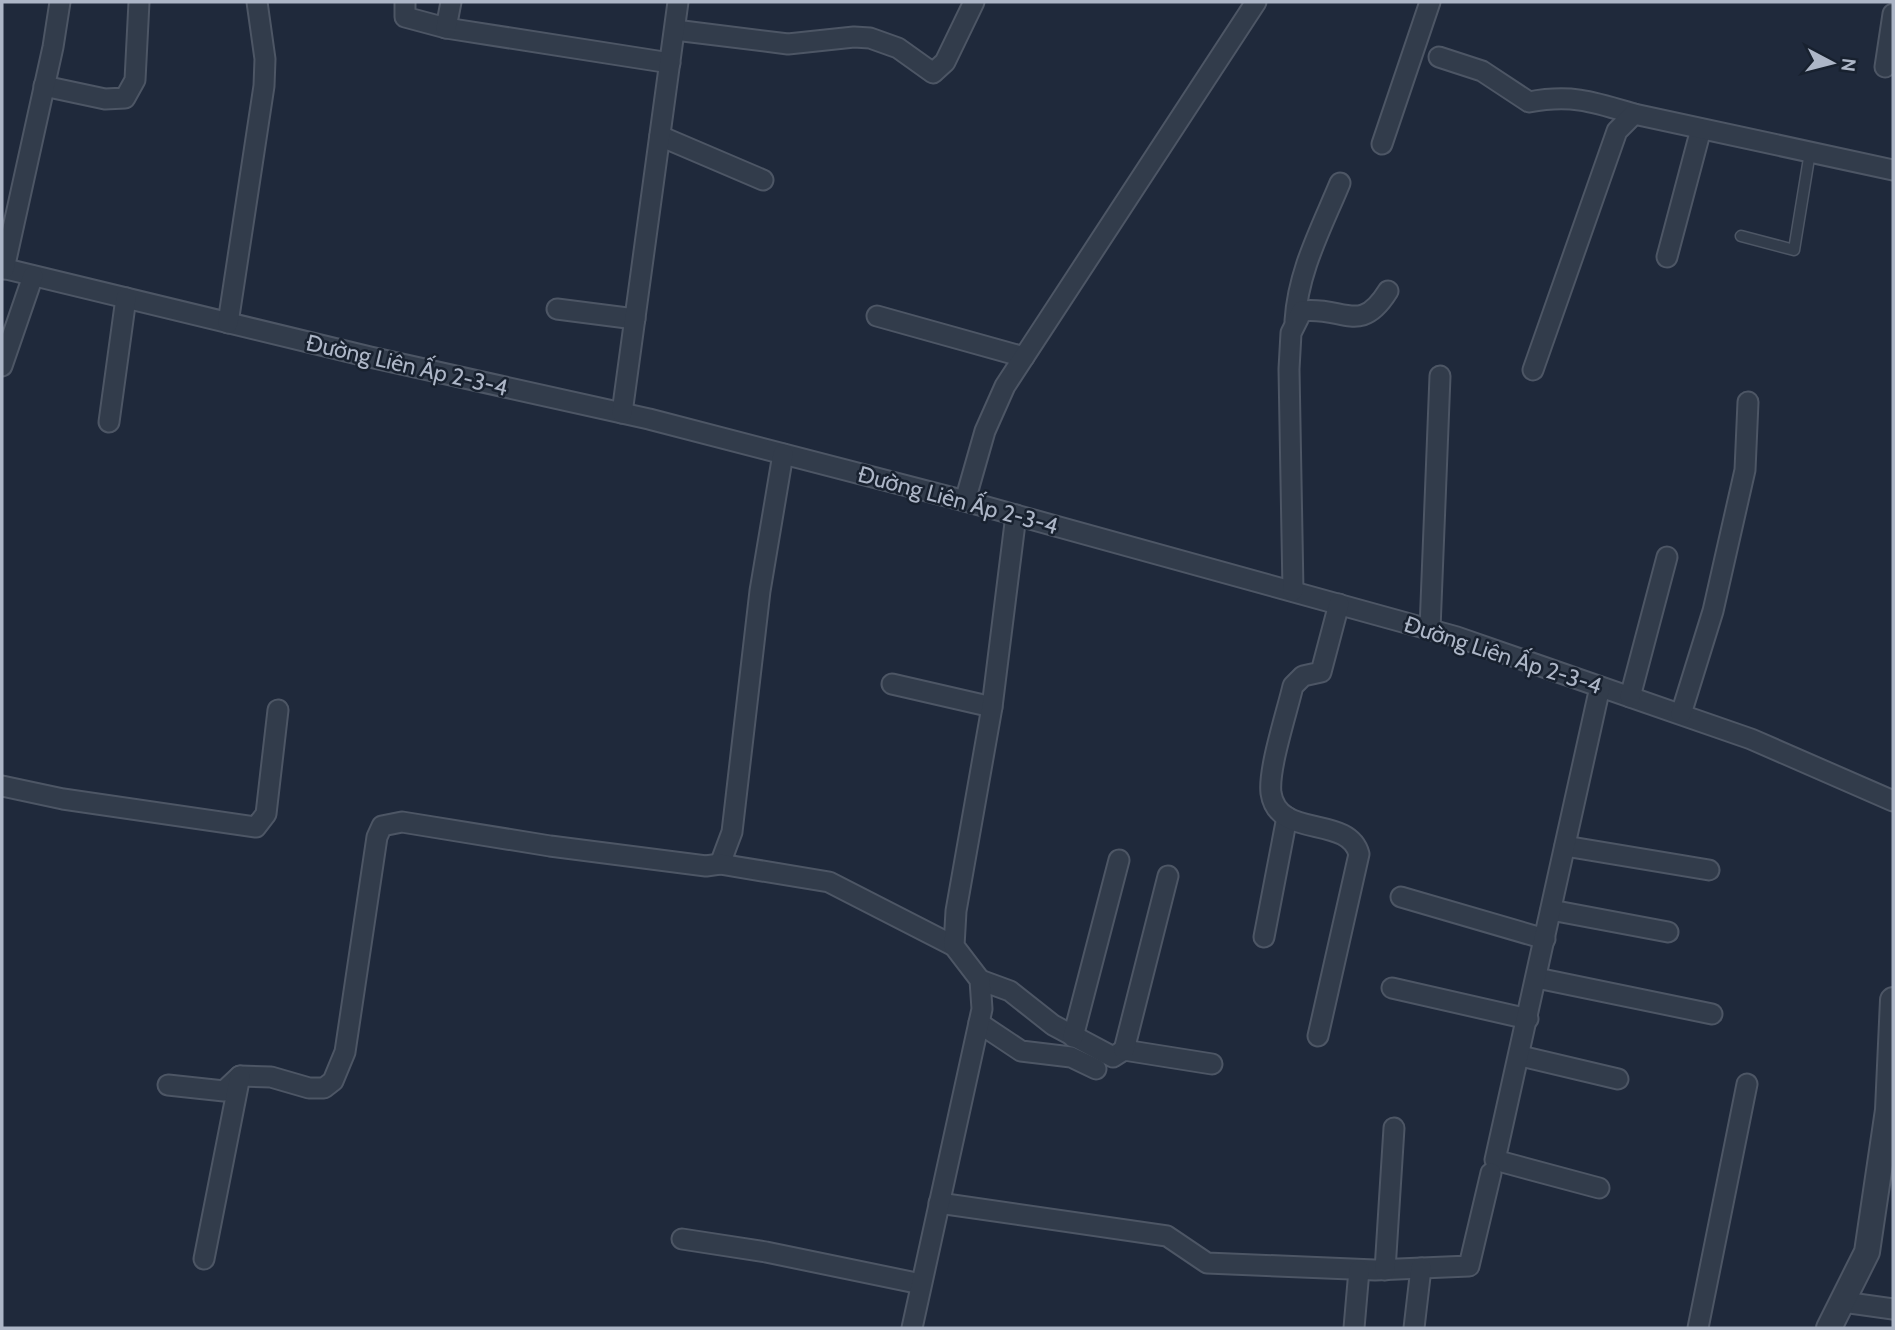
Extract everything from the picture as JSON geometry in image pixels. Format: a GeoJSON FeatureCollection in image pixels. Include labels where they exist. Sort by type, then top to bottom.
{"type":"FeatureCollection","features":[{"type":"Feature","properties":{"kind":"street"},"geometry":{"type":"LineString","coordinates":[[3,269],[60,2]]}},
{"type":"Feature","properties":{"kind":"street"},"geometry":{"type":"LineString","coordinates":[[44,86],[105,99],[125,98],[135,80],[139,2]]}},
{"type":"Feature","properties":{"kind":"street"},"geometry":{"type":"LineString","coordinates":[[228,323],[264,86],[265,59],[257,2]]}},
{"type":"Feature","properties":{"kind":"street"},"geometry":{"type":"LineString","coordinates":[[405,2],[405,17],[446,28],[670,63]]}},
{"type":"Feature","properties":{"kind":"street"},"geometry":{"type":"LineString","coordinates":[[446,28],[451,2]]}},
{"type":"Feature","properties":{"kind":"street"},"geometry":{"type":"LineString","coordinates":[[622,413],[678,2]]}},
{"type":"Feature","properties":{"kind":"street"},"geometry":{"type":"LineString","coordinates":[[675,30],[788,44],[854,37],[870,38],[898,48],[933,73],[945,62],[974,2]]}},
{"type":"Feature","properties":{"kind":"street"},"geometry":{"type":"LineString","coordinates":[[965,501],[985,431],[1005,386],[1256,2]]}},
{"type":"Feature","properties":{"kind":"street"},"geometry":{"type":"LineString","coordinates":[[1382,144],[1430,2]]}},
{"type":"Feature","properties":{"kind":"street"},"geometry":{"type":"LineString","coordinates":[[1885,67],[1893,14]]}},
{"type":"Feature","properties":{"kind":"street"},"geometry":{"type":"LineString","coordinates":[[1439,57],[1482,71],[1529,102],[1559,96],[1584,99],[1634,114],[1893,170]]}},
{"type":"Feature","properties":{"kind":"street"},"geometry":{"type":"LineString","coordinates":[[1533,370],[1616,131],[1634,114]]}},
{"type":"Feature","properties":{"kind":"street"},"geometry":{"type":"LineString","coordinates":[[1667,257],[1701,129]]}},
{"type":"Feature","properties":{"kind":"street"},"geometry":{"type":"LineString","coordinates":[[660,136],[763,180]]}},
{"type":"Feature","properties":{"kind":"street"},"geometry":{"type":"LineString","coordinates":[[1293,591],[1288,436],[1291,333],[1303,270],[1340,183]]}},
{"type":"Feature","properties":{"kind":"street","name":"Đường Liên Ấp 2-3-4"},"geometry":{"type":"LineString","coordinates":[[3,269],[622,413],[965,501],[1430,629],[1752,739],[1893,801]]}},
{"type":"Feature","properties":{"kind":"street"},"geometry":{"type":"LineString","coordinates":[[2,366],[33,276]]}},
{"type":"Feature","properties":{"kind":"street"},"geometry":{"type":"LineString","coordinates":[[1295,321],[1302,311],[1316,309],[1366,316],[1376,310],[1388,291]]}},
{"type":"Feature","properties":{"kind":"street"},"geometry":{"type":"LineString","coordinates":[[109,422],[126,298]]}},
{"type":"Feature","properties":{"kind":"street"},"geometry":{"type":"LineString","coordinates":[[557,309],[635,319]]}},
{"type":"Feature","properties":{"kind":"street"},"geometry":{"type":"LineString","coordinates":[[877,316],[1024,357]]}},
{"type":"Feature","properties":{"kind":"street"},"geometry":{"type":"LineString","coordinates":[[1430,629],[1440,376]]}},
{"type":"Feature","properties":{"kind":"street"},"geometry":{"type":"LineString","coordinates":[[1681,714],[1713,611],[1745,470],[1748,402]]}},
{"type":"Feature","properties":{"kind":"street"},"geometry":{"type":"LineString","coordinates":[[720,864],[732,832],[760,591],[783,454]]}},
{"type":"Feature","properties":{"kind":"street"},"geometry":{"type":"LineString","coordinates":[[954,946],[956,911],[992,707],[1016,515]]}},
{"type":"Feature","properties":{"kind":"street"},"geometry":{"type":"LineString","coordinates":[[1630,697],[1667,557]]}},
{"type":"Feature","properties":{"kind":"street"},"geometry":{"type":"LineString","coordinates":[[1318,1036],[1359,854],[1356,845],[1345,835],[1287,817],[1273,801],[1271,780],[1293,686],[1303,676],[1321,672],[1339,604]]}},
{"type":"Feature","properties":{"kind":"street"},"geometry":{"type":"LineString","coordinates":[[892,684],[992,707]]}},
{"type":"Feature","properties":{"kind":"street"},"geometry":{"type":"LineString","coordinates":[[1598,1188],[1496,1160],[1601,687]]}},
{"type":"Feature","properties":{"kind":"street"},"geometry":{"type":"LineString","coordinates":[[2,786],[63,799],[256,827],[266,814],[278,710]]}},
{"type":"Feature","properties":{"kind":"street"},"geometry":{"type":"LineString","coordinates":[[1265,937],[1287,817]]}},
{"type":"Feature","properties":{"kind":"street"},"geometry":{"type":"LineString","coordinates":[[168,1085],[224,1091],[240,1076],[271,1077],[309,1088],[324,1088],[333,1081],[345,1052],[377,837],[382,826],[402,822],[550,846],[706,866],[720,864],[829,882],[954,946],[980,980],[982,999],[979,1023],[912,1328]]}},
{"type":"Feature","properties":{"kind":"street"},"geometry":{"type":"LineString","coordinates":[[1565,846],[1709,870]]}},
{"type":"Feature","properties":{"kind":"street"},"geometry":{"type":"LineString","coordinates":[[1073,1037],[1119,860]]}},
{"type":"Feature","properties":{"kind":"street"},"geometry":{"type":"LineString","coordinates":[[1124,1050],[1168,876]]}},
{"type":"Feature","properties":{"kind":"street"},"geometry":{"type":"LineString","coordinates":[[1401,897],[1545,939]]}},
{"type":"Feature","properties":{"kind":"street"},"geometry":{"type":"LineString","coordinates":[[1551,910],[1668,932]]}},
{"type":"Feature","properties":{"kind":"street"},"geometry":{"type":"LineString","coordinates":[[1537,978],[1712,1014]]}},
{"type":"Feature","properties":{"kind":"street"},"geometry":{"type":"LineString","coordinates":[[980,980],[1010,991],[1073,1037],[1113,1057],[1124,1050],[1212,1064]]}},
{"type":"Feature","properties":{"kind":"street"},"geometry":{"type":"LineString","coordinates":[[1392,988],[1528,1019]]}},
{"type":"Feature","properties":{"kind":"street"},"geometry":{"type":"LineString","coordinates":[[1829,1328],[1867,1252],[1888,1110],[1893,1000]]}},
{"type":"Feature","properties":{"kind":"street"},"geometry":{"type":"LineString","coordinates":[[979,1023],[1021,1051],[1071,1057],[1096,1069]]}},
{"type":"Feature","properties":{"kind":"street"},"geometry":{"type":"LineString","coordinates":[[1521,1056],[1618,1079]]}},
{"type":"Feature","properties":{"kind":"street"},"geometry":{"type":"LineString","coordinates":[[204,1259],[240,1076]]}},
{"type":"Feature","properties":{"kind":"street"},"geometry":{"type":"LineString","coordinates":[[1698,1328],[1747,1084]]}},
{"type":"Feature","properties":{"kind":"street"},"geometry":{"type":"LineString","coordinates":[[1385,1270],[1394,1128]]}},
{"type":"Feature","properties":{"kind":"street"},"geometry":{"type":"LineString","coordinates":[[939,1203],[1167,1236],[1207,1263],[1359,1270],[1469,1266],[1491,1173]]}},
{"type":"Feature","properties":{"kind":"street"},"geometry":{"type":"LineString","coordinates":[[682,1239],[766,1252],[921,1284]]}},
{"type":"Feature","properties":{"kind":"street"},"geometry":{"type":"LineString","coordinates":[[1414,1328],[1421,1268]]}},
{"type":"Feature","properties":{"kind":"street"},"geometry":{"type":"LineString","coordinates":[[1354,1328],[1359,1270]]}},
{"type":"Feature","properties":{"kind":"street"},"geometry":{"type":"LineString","coordinates":[[1843,1302],[1893,1309]]}},
{"type":"Feature","properties":{"kind":"lane"},"geometry":{"type":"LineString","coordinates":[[1741,236],[1794,250],[1810,152]]}}]}
